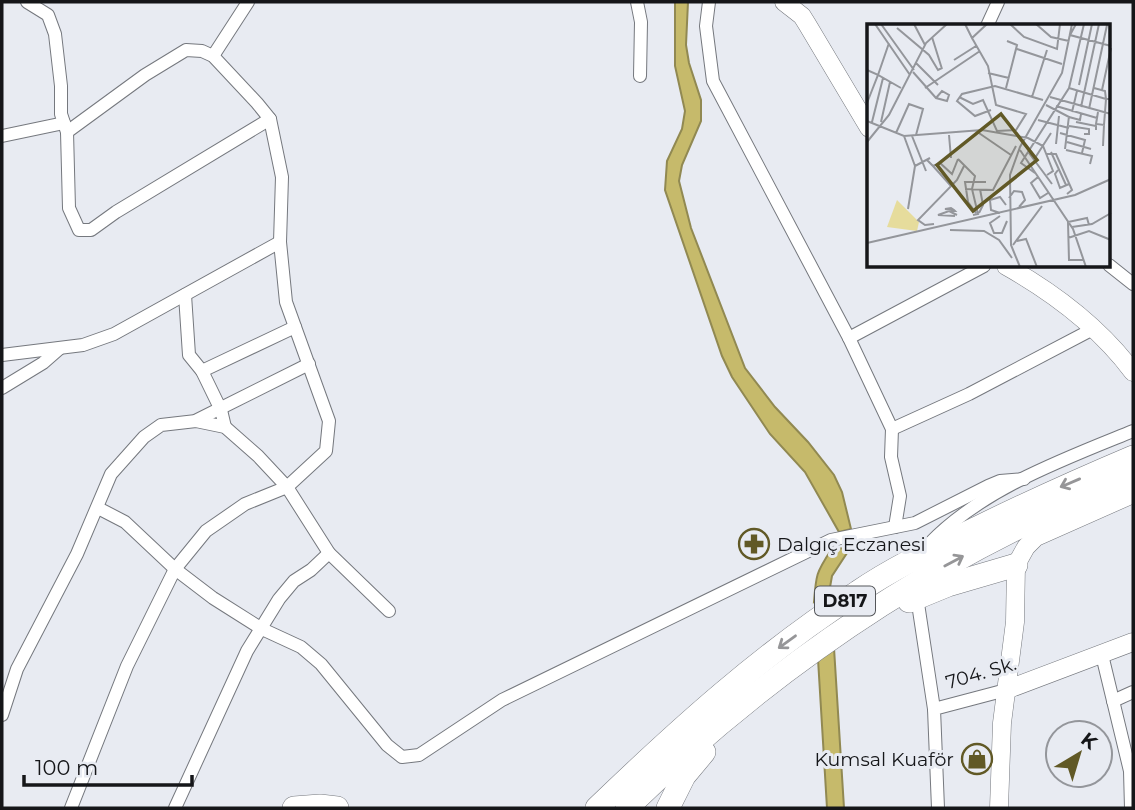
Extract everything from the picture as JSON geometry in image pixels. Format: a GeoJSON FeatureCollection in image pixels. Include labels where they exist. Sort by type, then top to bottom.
{"type":"FeatureCollection","features":[{"type":"Feature","properties":{"kind":"highway","name":"D817"},"geometry":{"type":"LineString","coordinates":[[597,808],[701,713],[776,650],[858,591],[922,554],[1062,486],[1133,457]]}},
{"type":"Feature","properties":{"kind":"highway","name":"D817"},"geometry":{"type":"LineString","coordinates":[[627,808],[710,731],[820,645],[863,616],[937,570],[1025,524],[1133,478]]}},
{"type":"Feature","properties":{"kind":"highway"},"geometry":{"type":"LineString","coordinates":[[863,616],[879,614],[1020,559]]}},
{"type":"Feature","properties":{"kind":"highway"},"geometry":{"type":"LineString","coordinates":[[668,808],[684,776],[770,683]]}},
{"type":"Feature","properties":{"kind":"highway"},"geometry":{"type":"LineString","coordinates":[[580,808],[701,713]]}},
{"type":"Feature","properties":{"kind":"highway"},"geometry":{"type":"LineString","coordinates":[[294,808],[337,808]]}},
{"type":"Feature","properties":{"kind":"street"},"geometry":{"type":"LineString","coordinates":[[26,2],[48,15],[55,34],[61,114],[65,127],[69,208],[79,230],[91,230],[116,212],[270,119]]}},
{"type":"Feature","properties":{"kind":"street"},"geometry":{"type":"LineString","coordinates":[[212,56],[248,2]]}},
{"type":"Feature","properties":{"kind":"street"},"geometry":{"type":"LineString","coordinates":[[637,2],[641,22],[640,76]]}},
{"type":"Feature","properties":{"kind":"street"},"geometry":{"type":"LineString","coordinates":[[709,2],[706,26],[713,81],[849,338],[892,429],[891,457],[900,496],[895,527]]}},
{"type":"Feature","properties":{"kind":"street"},"geometry":{"type":"LineString","coordinates":[[784,2],[802,16],[867,125]]}},
{"type":"Feature","properties":{"kind":"street"},"geometry":{"type":"LineString","coordinates":[[988,24],[998,2]]}},
{"type":"Feature","properties":{"kind":"street"},"geometry":{"type":"LineString","coordinates":[[2,136],[65,127],[186,50],[202,51],[212,56],[270,119],[282,177],[280,242],[286,302],[329,421],[326,451],[287,487],[245,504],[206,531],[175,569],[127,666],[72,808]]}},
{"type":"Feature","properties":{"kind":"street"},"geometry":{"type":"LineString","coordinates":[[2,355],[83,345],[114,334],[280,242]]}},
{"type":"Feature","properties":{"kind":"street"},"geometry":{"type":"LineString","coordinates":[[1110,266],[1133,284]]}},
{"type":"Feature","properties":{"kind":"street"},"geometry":{"type":"LineString","coordinates":[[849,338],[980,268]]}},
{"type":"Feature","properties":{"kind":"street"},"geometry":{"type":"LineString","coordinates":[[1009,268],[1041,287],[1093,329],[1133,372]]}},
{"type":"Feature","properties":{"kind":"street"},"geometry":{"type":"LineString","coordinates":[[185,295],[189,355],[202,371],[221,410],[225,427]]}},
{"type":"Feature","properties":{"kind":"street"},"geometry":{"type":"LineString","coordinates":[[202,371],[295,327]]}},
{"type":"Feature","properties":{"kind":"street"},"geometry":{"type":"LineString","coordinates":[[892,429],[969,394],[1093,329]]}},
{"type":"Feature","properties":{"kind":"street"},"geometry":{"type":"LineString","coordinates":[[2,388],[43,363],[58,349]]}},
{"type":"Feature","properties":{"kind":"street"},"geometry":{"type":"LineString","coordinates":[[2,715],[18,669],[77,554],[111,474],[144,437],[161,425],[196,421],[309,364]]}},
{"type":"Feature","properties":{"kind":"street"},"geometry":{"type":"LineString","coordinates":[[196,421],[225,427],[258,456],[287,487],[329,553],[389,611]]}},
{"type":"Feature","properties":{"kind":"street"},"geometry":{"type":"LineString","coordinates":[[922,554],[930,542],[953,522],[983,501],[1069,458],[1133,431]]}},
{"type":"Feature","properties":{"kind":"street"},"geometry":{"type":"LineString","coordinates":[[98,508],[125,522],[175,569],[213,598],[262,629],[301,647],[321,664],[387,745],[402,757],[419,754],[502,700],[831,540],[915,523],[1000,481],[1024,480]]}},
{"type":"Feature","properties":{"kind":"street"},"geometry":{"type":"LineString","coordinates":[[999,808],[1002,723],[1020,559],[1026,547],[1036,537],[1133,494]]}},
{"type":"Feature","properties":{"kind":"street"},"geometry":{"type":"LineString","coordinates":[[1020,559],[1055,539],[1133,506]]}},
{"type":"Feature","properties":{"kind":"street"},"geometry":{"type":"LineString","coordinates":[[175,808],[193,774],[231,682],[247,651],[294,581],[329,553]]}},
{"type":"Feature","properties":{"kind":"street"},"geometry":{"type":"LineString","coordinates":[[917,597],[934,709]]}},
{"type":"Feature","properties":{"kind":"street","name":"704. Sk."},"geometry":{"type":"LineString","coordinates":[[938,808],[934,709],[1006,690],[1133,642]]}},
{"type":"Feature","properties":{"kind":"street"},"geometry":{"type":"LineString","coordinates":[[1102,655],[1132,771],[1131,808]]}},
{"type":"Feature","properties":{"kind":"street"},"geometry":{"type":"LineString","coordinates":[[1113,701],[1133,692]]}},
{"type":"Feature","properties":{"kind":"shaded area"},"geometry":{"type":"Polygon","coordinates":[[[675,2],[688,2],[686,45],[701,100],[701,121],[682,165],[679,181],[691,228],[745,368],[834,475],[842,492],[851,529],[839,532],[805,472],[770,434],[732,377],[722,356],[665,190],[667,161],[682,129],[685,111],[675,66],[675,2]]]}},
{"type":"Feature","properties":{"kind":"shaded area"},"geometry":{"type":"Polygon","coordinates":[[[851,547],[832,576],[829,593],[814,602],[818,574],[831,550],[851,547]]]}},
{"type":"Feature","properties":{"kind":"shaded area"},"geometry":{"type":"Polygon","coordinates":[[[834,648],[844,808],[827,808],[818,659],[834,648]]]}},
{"type":"Feature","properties":{"kind":"place","name":"Dalgıç Eczanesi"},"geometry":{"type":"Point","coordinates":[754,544]}},
{"type":"Feature","properties":{"kind":"place","name":"Kumsal Kuaför"},"geometry":{"type":"Point","coordinates":[977,759]}}]}
